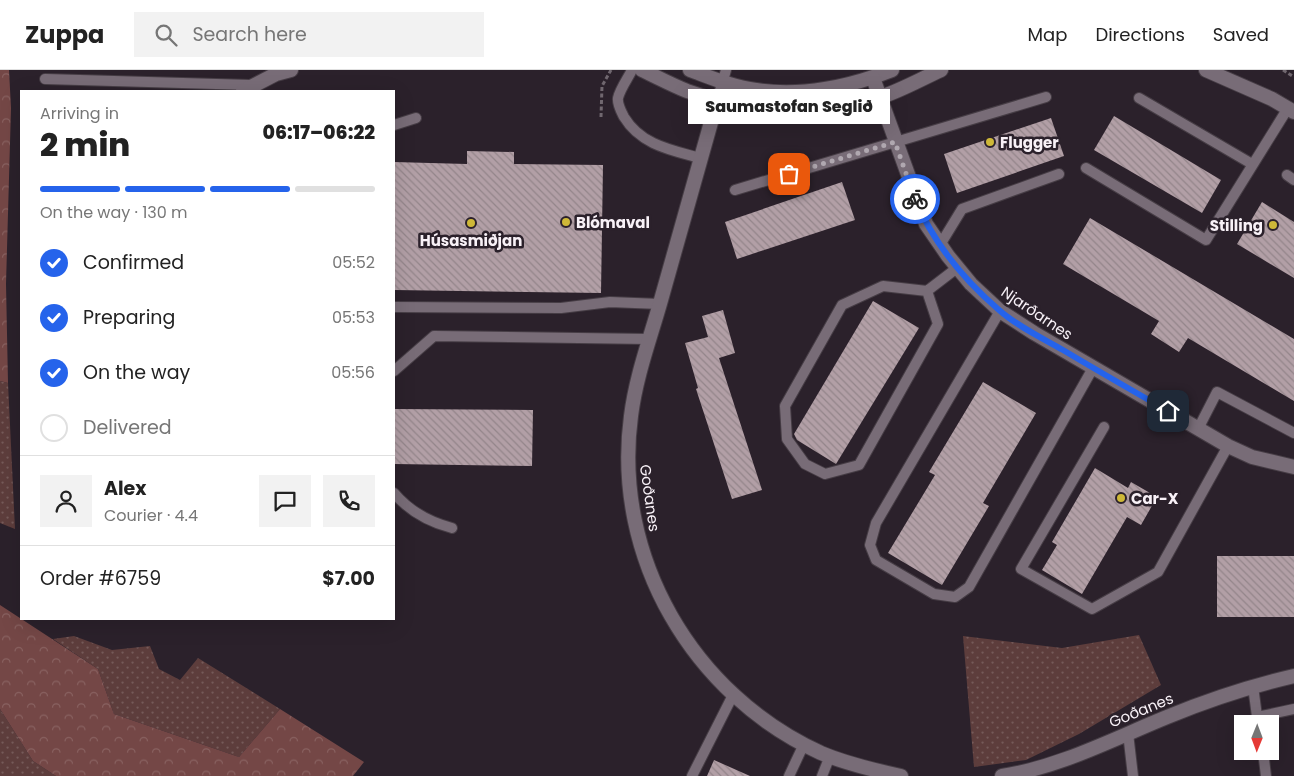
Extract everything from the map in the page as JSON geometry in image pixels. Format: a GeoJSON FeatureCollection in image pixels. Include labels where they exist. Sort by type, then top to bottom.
{"type":"FeatureCollection","features":[{"type":"Feature","properties":{"kind":"street"},"geometry":{"type":"LineString","coordinates":[[247,88],[291,70]]}},
{"type":"Feature","properties":{"kind":"street"},"geometry":{"type":"LineString","coordinates":[[642,70],[685,90],[717,101],[770,110],[812,111],[851,106],[880,98],[941,70]]}},
{"type":"Feature","properties":{"kind":"street"},"geometry":{"type":"LineString","coordinates":[[690,70],[724,76],[757,90],[799,92],[832,88],[873,78],[892,70]]}},
{"type":"Feature","properties":{"kind":"street"},"geometry":{"type":"LineString","coordinates":[[1206,70],[1291,110]]}},
{"type":"Feature","properties":{"kind":"street","name":"Njarðarnes"},"geometry":{"type":"LineString","coordinates":[[873,78],[926,224],[958,268],[1000,311],[1093,368],[1228,446],[1252,457],[1294,467]]}},
{"type":"Feature","properties":{"kind":"street","name":"Goðanes"},"geometry":{"type":"LineString","coordinates":[[717,101],[636,388],[628,447],[632,506],[638,536],[650,573],[671,618],[706,667],[733,695],[773,726],[804,744],[830,756],[893,775]]}},
{"type":"Feature","properties":{"kind":"street","name":"Goðanes"},"geometry":{"type":"LineString","coordinates":[[1002,776],[1042,767],[1069,758],[1169,716],[1252,686],[1294,676]]}},
{"type":"Feature","properties":{"kind":"lane"},"geometry":{"type":"LineString","coordinates":[[632,70],[618,98],[625,118],[643,139],[656,146],[700,158]]}},
{"type":"Feature","properties":{"kind":"lane"},"geometry":{"type":"LineString","coordinates":[[717,101],[724,76]]}},
{"type":"Feature","properties":{"kind":"lane"},"geometry":{"type":"LineString","coordinates":[[45,79],[247,88]]}},
{"type":"Feature","properties":{"kind":"lane"},"geometry":{"type":"LineString","coordinates":[[736,190],[1046,97]]}},
{"type":"Feature","properties":{"kind":"lane"},"geometry":{"type":"LineString","coordinates":[[1139,98],[1252,164]]}},
{"type":"Feature","properties":{"kind":"lane"},"geometry":{"type":"LineString","coordinates":[[1086,168],[1206,240],[1252,164],[1291,110]]}},
{"type":"Feature","properties":{"kind":"lane"},"geometry":{"type":"LineString","coordinates":[[395,126],[416,118]]}},
{"type":"Feature","properties":{"kind":"lane"},"geometry":{"type":"LineString","coordinates":[[940,245],[962,209],[1059,174]]}},
{"type":"Feature","properties":{"kind":"lane"},"geometry":{"type":"LineString","coordinates":[[927,291],[938,324],[859,465],[825,474],[805,464],[787,439],[785,406],[842,305],[883,286],[927,291],[958,268]]}},
{"type":"Feature","properties":{"kind":"lane"},"geometry":{"type":"LineString","coordinates":[[395,307],[561,308],[610,302],[660,304]]}},
{"type":"Feature","properties":{"kind":"lane"},"geometry":{"type":"LineString","coordinates":[[1000,311],[876,523],[870,545],[876,560],[934,594],[955,597],[969,588],[1093,368]]}},
{"type":"Feature","properties":{"kind":"lane"},"geometry":{"type":"LineString","coordinates":[[395,370],[434,336],[649,339]]}},
{"type":"Feature","properties":{"kind":"lane"},"geometry":{"type":"LineString","coordinates":[[1198,429],[1217,392],[1294,433]]}},
{"type":"Feature","properties":{"kind":"lane"},"geometry":{"type":"LineString","coordinates":[[1104,427],[1022,570],[1092,609],[1158,572],[1228,446]]}},
{"type":"Feature","properties":{"kind":"lane"},"geometry":{"type":"LineString","coordinates":[[395,494],[412,510],[424,518],[452,528]]}},
{"type":"Feature","properties":{"kind":"lane"},"geometry":{"type":"LineString","coordinates":[[1252,686],[1257,715]]}},
{"type":"Feature","properties":{"kind":"lane"},"geometry":{"type":"LineString","coordinates":[[692,776],[733,695]]}},
{"type":"Feature","properties":{"kind":"lane"},"geometry":{"type":"LineString","coordinates":[[1276,715],[1294,709]]}},
{"type":"Feature","properties":{"kind":"lane"},"geometry":{"type":"LineString","coordinates":[[1128,733],[1133,776]]}},
{"type":"Feature","properties":{"kind":"lane"},"geometry":{"type":"LineString","coordinates":[[789,776],[804,744]]}},
{"type":"Feature","properties":{"kind":"lane"},"geometry":{"type":"LineString","coordinates":[[822,776],[830,756]]}},
{"type":"Feature","properties":{"kind":"lane"},"geometry":{"type":"LineString","coordinates":[[1264,760],[1266,776]]}},
{"type":"Feature","properties":{"kind":"path"},"geometry":{"type":"LineString","coordinates":[[1283,70],[1294,76]]}},
{"type":"Feature","properties":{"kind":"shaded area"},"geometry":{"type":"Polygon","coordinates":[[[0,381],[8,383],[15,529],[0,523],[0,381]]]}},
{"type":"Feature","properties":{"kind":"shaded area"},"geometry":{"type":"Polygon","coordinates":[[[1139,635],[1161,685],[1079,734],[1026,760],[974,767],[963,636],[1062,648],[1139,635]]]}},
{"type":"Feature","properties":{"kind":"shaded area"},"geometry":{"type":"Polygon","coordinates":[[[74,636],[112,650],[150,646],[159,669],[180,680],[198,658],[280,709],[239,757],[114,714],[98,669],[53,639],[74,636]]]}},
{"type":"Feature","properties":{"kind":"shaded area"},"geometry":{"type":"Polygon","coordinates":[[[0,709],[33,761],[56,776],[0,776],[0,709]]]}},
{"type":"Feature","properties":{"kind":"green space"},"geometry":{"type":"Polygon","coordinates":[[[0,70],[9,70],[11,108],[6,284],[8,383],[0,381],[0,70]]]}},
{"type":"Feature","properties":{"kind":"green space"},"geometry":{"type":"Polygon","coordinates":[[[0,605],[20,618],[20,620],[23,620],[98,669],[114,714],[239,757],[280,709],[364,762],[353,776],[56,776],[33,761],[0,709],[0,605]]]}},
{"type":"Feature","properties":{"kind":"building"},"geometry":{"type":"Polygon","coordinates":[[[1114,116],[1221,180],[1202,213],[1094,150],[1114,116]]]}},
{"type":"Feature","properties":{"kind":"building"},"geometry":{"type":"Polygon","coordinates":[[[1051,118],[1064,156],[957,193],[944,154],[1051,118]]]}},
{"type":"Feature","properties":{"kind":"building"},"geometry":{"type":"Polygon","coordinates":[[[467,151],[514,152],[514,164],[603,165],[601,293],[395,290],[395,162],[467,164],[467,151]]]}},
{"type":"Feature","properties":{"kind":"building"},"geometry":{"type":"Polygon","coordinates":[[[842,182],[855,220],[737,259],[725,222],[842,182]]]}},
{"type":"Feature","properties":{"kind":"building"},"geometry":{"type":"Polygon","coordinates":[[[1262,202],[1294,222],[1294,278],[1237,244],[1262,202]]]}},
{"type":"Feature","properties":{"kind":"building"},"geometry":{"type":"Polygon","coordinates":[[[1090,218],[1294,339],[1294,401],[1188,338],[1179,352],[1151,334],[1159,321],[1063,264],[1090,218]]]}},
{"type":"Feature","properties":{"kind":"building"},"geometry":{"type":"Polygon","coordinates":[[[873,301],[919,328],[836,464],[797,440],[794,434],[873,301]]]}},
{"type":"Feature","properties":{"kind":"building"},"geometry":{"type":"Polygon","coordinates":[[[723,310],[735,353],[719,358],[762,490],[732,499],[696,389],[698,388],[685,343],[708,337],[702,316],[723,310]]]}},
{"type":"Feature","properties":{"kind":"building"},"geometry":{"type":"Polygon","coordinates":[[[983,382],[1036,413],[983,503],[989,506],[942,585],[888,553],[935,475],[929,472],[983,382]]]}},
{"type":"Feature","properties":{"kind":"building"},"geometry":{"type":"Polygon","coordinates":[[[395,409],[533,410],[532,466],[395,464],[395,409]]]}},
{"type":"Feature","properties":{"kind":"building"},"geometry":{"type":"Polygon","coordinates":[[[1095,468],[1128,488],[1131,482],[1157,497],[1141,525],[1127,517],[1082,594],[1042,570],[1057,545],[1052,542],[1095,468]]]}},
{"type":"Feature","properties":{"kind":"building"},"geometry":{"type":"Polygon","coordinates":[[[1217,556],[1294,556],[1294,617],[1217,617],[1217,556]]]}},
{"type":"Feature","properties":{"kind":"building"},"geometry":{"type":"Polygon","coordinates":[[[714,760],[750,776],[707,776],[714,760]]]}},
{"type":"Feature","properties":{"kind":"way so far"},"geometry":{"type":"LineString","coordinates":[[789,174],[895,142],[915,199]]}},
{"type":"Feature","properties":{"kind":"place","name":"Flugger"},"geometry":{"type":"Point","coordinates":[990,142]}},
{"type":"Feature","properties":{"kind":"place","name":"Saumastofan Seglið"},"geometry":{"type":"Point","coordinates":[789,174]}},
{"type":"Feature","properties":{"kind":"place","name":"Blómaval"},"geometry":{"type":"Point","coordinates":[566,222]}},
{"type":"Feature","properties":{"kind":"place","name":"Húsasmiðjan"},"geometry":{"type":"Point","coordinates":[471,223]}},
{"type":"Feature","properties":{"kind":"place","name":"Stilling"},"geometry":{"type":"Point","coordinates":[1273,225]}},
{"type":"Feature","properties":{"kind":"place","name":"Car-X"},"geometry":{"type":"Point","coordinates":[1121,498]}},
{"type":"Feature","properties":{"kind":"route"},"geometry":{"type":"LineString","coordinates":[[915,199],[926,224],[948,256],[971,284],[1000,311],[1034,334],[1168,411]]}}]}
